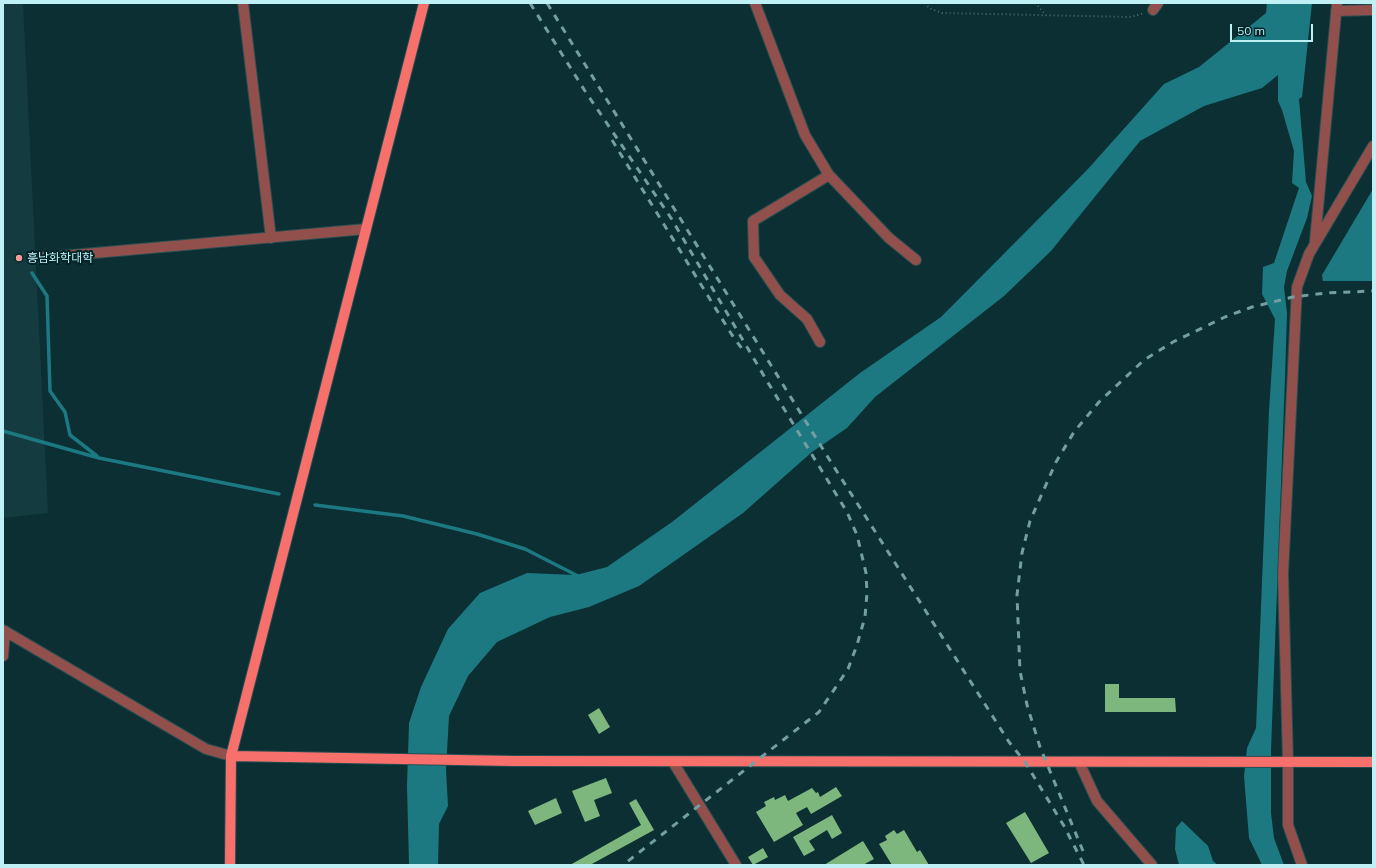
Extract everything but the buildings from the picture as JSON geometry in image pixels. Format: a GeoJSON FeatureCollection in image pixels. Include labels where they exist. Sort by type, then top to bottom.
{"type":"FeatureCollection","features":[{"type":"Feature","properties":{"kind":"main road"},"geometry":{"type":"LineString","coordinates":[[230,865],[231,756],[424,3]]}},
{"type":"Feature","properties":{"kind":"main road"},"geometry":{"type":"LineString","coordinates":[[231,756],[342,759],[673,762],[1373,762]]}},
{"type":"Feature","properties":{"kind":"street"},"geometry":{"type":"LineString","coordinates":[[243,3],[271,238]]}},
{"type":"Feature","properties":{"kind":"street"},"geometry":{"type":"LineString","coordinates":[[755,3],[805,135],[829,175],[889,238],[916,260]]}},
{"type":"Feature","properties":{"kind":"street"},"geometry":{"type":"LineString","coordinates":[[1314,245],[1337,7],[1373,10]]}},
{"type":"Feature","properties":{"kind":"street"},"geometry":{"type":"LineString","coordinates":[[1302,865],[1288,825],[1284,762],[1283,574],[1297,287],[1309,254],[1373,146]]}},
{"type":"Feature","properties":{"kind":"street"},"geometry":{"type":"LineString","coordinates":[[820,342],[807,319],[780,295],[754,257],[753,220],[829,175]]}},
{"type":"Feature","properties":{"kind":"street"},"geometry":{"type":"LineString","coordinates":[[38,258],[366,229]]}},
{"type":"Feature","properties":{"kind":"street"},"geometry":{"type":"LineString","coordinates":[[3,656],[4,631],[206,749],[231,756]]}},
{"type":"Feature","properties":{"kind":"street"},"geometry":{"type":"LineString","coordinates":[[673,762],[736,865]]}},
{"type":"Feature","properties":{"kind":"street"},"geometry":{"type":"LineString","coordinates":[[1079,762],[1097,801],[1152,865]]}},
{"type":"Feature","properties":{"kind":"path"},"geometry":{"type":"LineString","coordinates":[[924,3],[929,8],[942,13],[1131,17],[1156,7]]}},
{"type":"Feature","properties":{"kind":"path"},"geometry":{"type":"LineString","coordinates":[[1035,3],[1046,15]]}},
{"type":"Feature","properties":{"kind":"shaded area","name":"흥남화학대학"},"geometry":{"type":"Polygon","coordinates":[[[3,3],[23,3],[48,513],[3,518],[3,3]]]}},
{"type":"Feature","properties":{"kind":"water"},"geometry":{"type":"Polygon","coordinates":[[[1267,3],[1312,3],[1302,97],[1299,99],[1306,182],[1312,196],[1307,218],[1287,271],[1284,287],[1287,313],[1271,750],[1271,813],[1274,838],[1284,865],[1262,865],[1249,838],[1244,776],[1247,748],[1256,728],[1269,411],[1275,319],[1262,294],[1263,267],[1274,263],[1299,188],[1292,183],[1294,151],[1278,101],[1278,75],[1262,88],[1204,106],[1140,141],[1051,251],[1004,296],[875,397],[847,428],[812,452],[743,513],[639,586],[589,607],[550,617],[497,642],[468,676],[449,716],[446,770],[448,806],[439,824],[438,865],[409,865],[407,786],[409,723],[421,687],[448,629],[480,593],[527,573],[576,575],[607,567],[672,522],[860,373],[941,317],[1087,170],[1164,84],[1199,67],[1266,13],[1267,3]]]}},
{"type":"Feature","properties":{"kind":"water"},"geometry":{"type":"Polygon","coordinates":[[[1373,189],[1373,281],[1323,281],[1322,275],[1373,189]]]}},
{"type":"Feature","properties":{"kind":"water"},"geometry":{"type":"Polygon","coordinates":[[[1182,821],[1208,846],[1213,861],[1218,865],[1179,865],[1175,849],[1176,828],[1182,821]]]}},
{"type":"Feature","properties":{"kind":"waterway"},"geometry":{"type":"LineString","coordinates":[[32,273],[47,296],[50,391],[65,412],[70,435],[97,456]]}},
{"type":"Feature","properties":{"kind":"waterway"},"geometry":{"type":"LineString","coordinates":[[3,431],[99,458],[279,494]]}},
{"type":"Feature","properties":{"kind":"waterway"},"geometry":{"type":"LineString","coordinates":[[315,505],[403,516],[477,534],[525,549],[580,577]]}},
{"type":"Feature","properties":{"kind":"railway"},"geometry":{"type":"LineString","coordinates":[[530,3],[585,91],[671,218],[767,381],[847,512],[857,535],[866,573],[867,593],[865,617],[857,645],[848,669],[819,712],[623,865]]}},
{"type":"Feature","properties":{"kind":"railway"},"geometry":{"type":"LineString","coordinates":[[547,3],[829,459],[1009,742],[1025,762],[1064,826],[1084,865]]}},
{"type":"Feature","properties":{"kind":"railway"},"geometry":{"type":"LineString","coordinates":[[612,140],[732,335],[743,350]]}},
{"type":"Feature","properties":{"kind":"railway"},"geometry":{"type":"LineString","coordinates":[[1083,851],[1040,747],[1027,705],[1020,671],[1017,595],[1022,553],[1030,521],[1056,462],[1074,432],[1099,402],[1144,360],[1173,342],[1225,317],[1252,307],[1293,297],[1326,293],[1373,291]]}},
{"type":"Feature","properties":{"kind":"place","name":"흥남화학대학"},"geometry":{"type":"Point","coordinates":[19,258]}}]}
